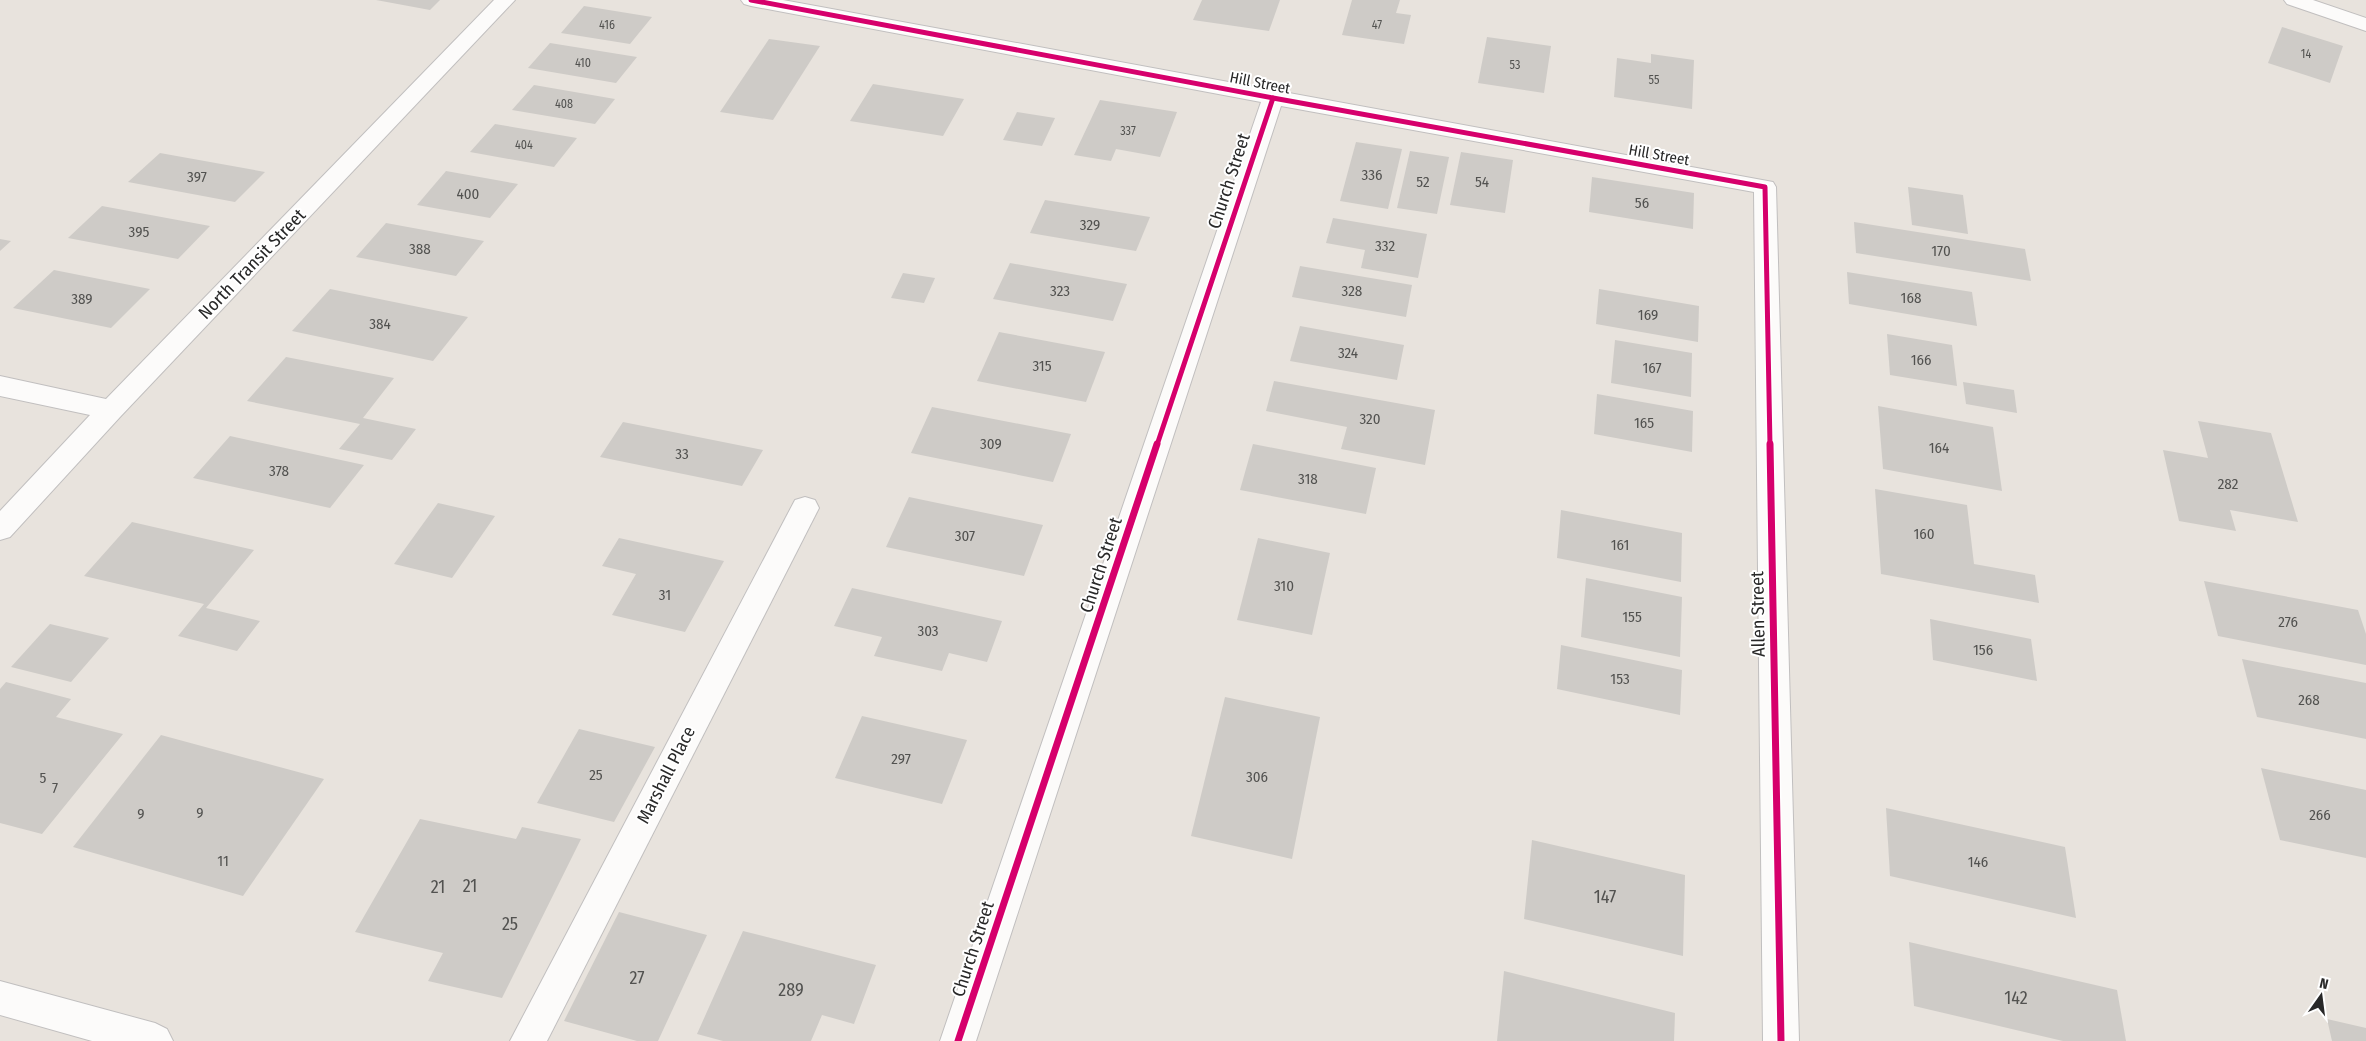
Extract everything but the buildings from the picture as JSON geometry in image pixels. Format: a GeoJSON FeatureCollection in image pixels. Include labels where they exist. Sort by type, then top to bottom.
{"type":"FeatureCollection","features":[{"type":"Feature","properties":{"kind":"street","name":"North Transit Street"},"geometry":{"type":"LineString","coordinates":[[0,529],[111,410],[505,0]]}},
{"type":"Feature","properties":{"kind":"street","name":"Hill Street"},"geometry":{"type":"LineString","coordinates":[[751,0],[1272,98],[1765,187]]}},
{"type":"Feature","properties":{"kind":"street"},"geometry":{"type":"LineString","coordinates":[[2294,0],[2366,25]]}},
{"type":"Feature","properties":{"kind":"street","name":"Church Street"},"geometry":{"type":"LineString","coordinates":[[958,1041],[1272,98]]}},
{"type":"Feature","properties":{"kind":"street","name":"Allen Street"},"geometry":{"type":"LineString","coordinates":[[1765,187],[1781,1041]]}},
{"type":"Feature","properties":{"kind":"street"},"geometry":{"type":"LineString","coordinates":[[0,386],[111,410]]}},
{"type":"Feature","properties":{"kind":"street","name":"Marshall Place"},"geometry":{"type":"LineString","coordinates":[[528,1041],[805,508]]}},
{"type":"Feature","properties":{"kind":"street"},"geometry":{"type":"LineString","coordinates":[[0,998],[155,1041]]}},
{"type":"Feature","properties":{"kind":"cycle path"},"geometry":{"type":"LineString","coordinates":[[751,0],[1273,98],[1765,187],[1781,1041]]}},
{"type":"Feature","properties":{"kind":"cycle path"},"geometry":{"type":"LineString","coordinates":[[958,1041],[1273,98]]}}]}
